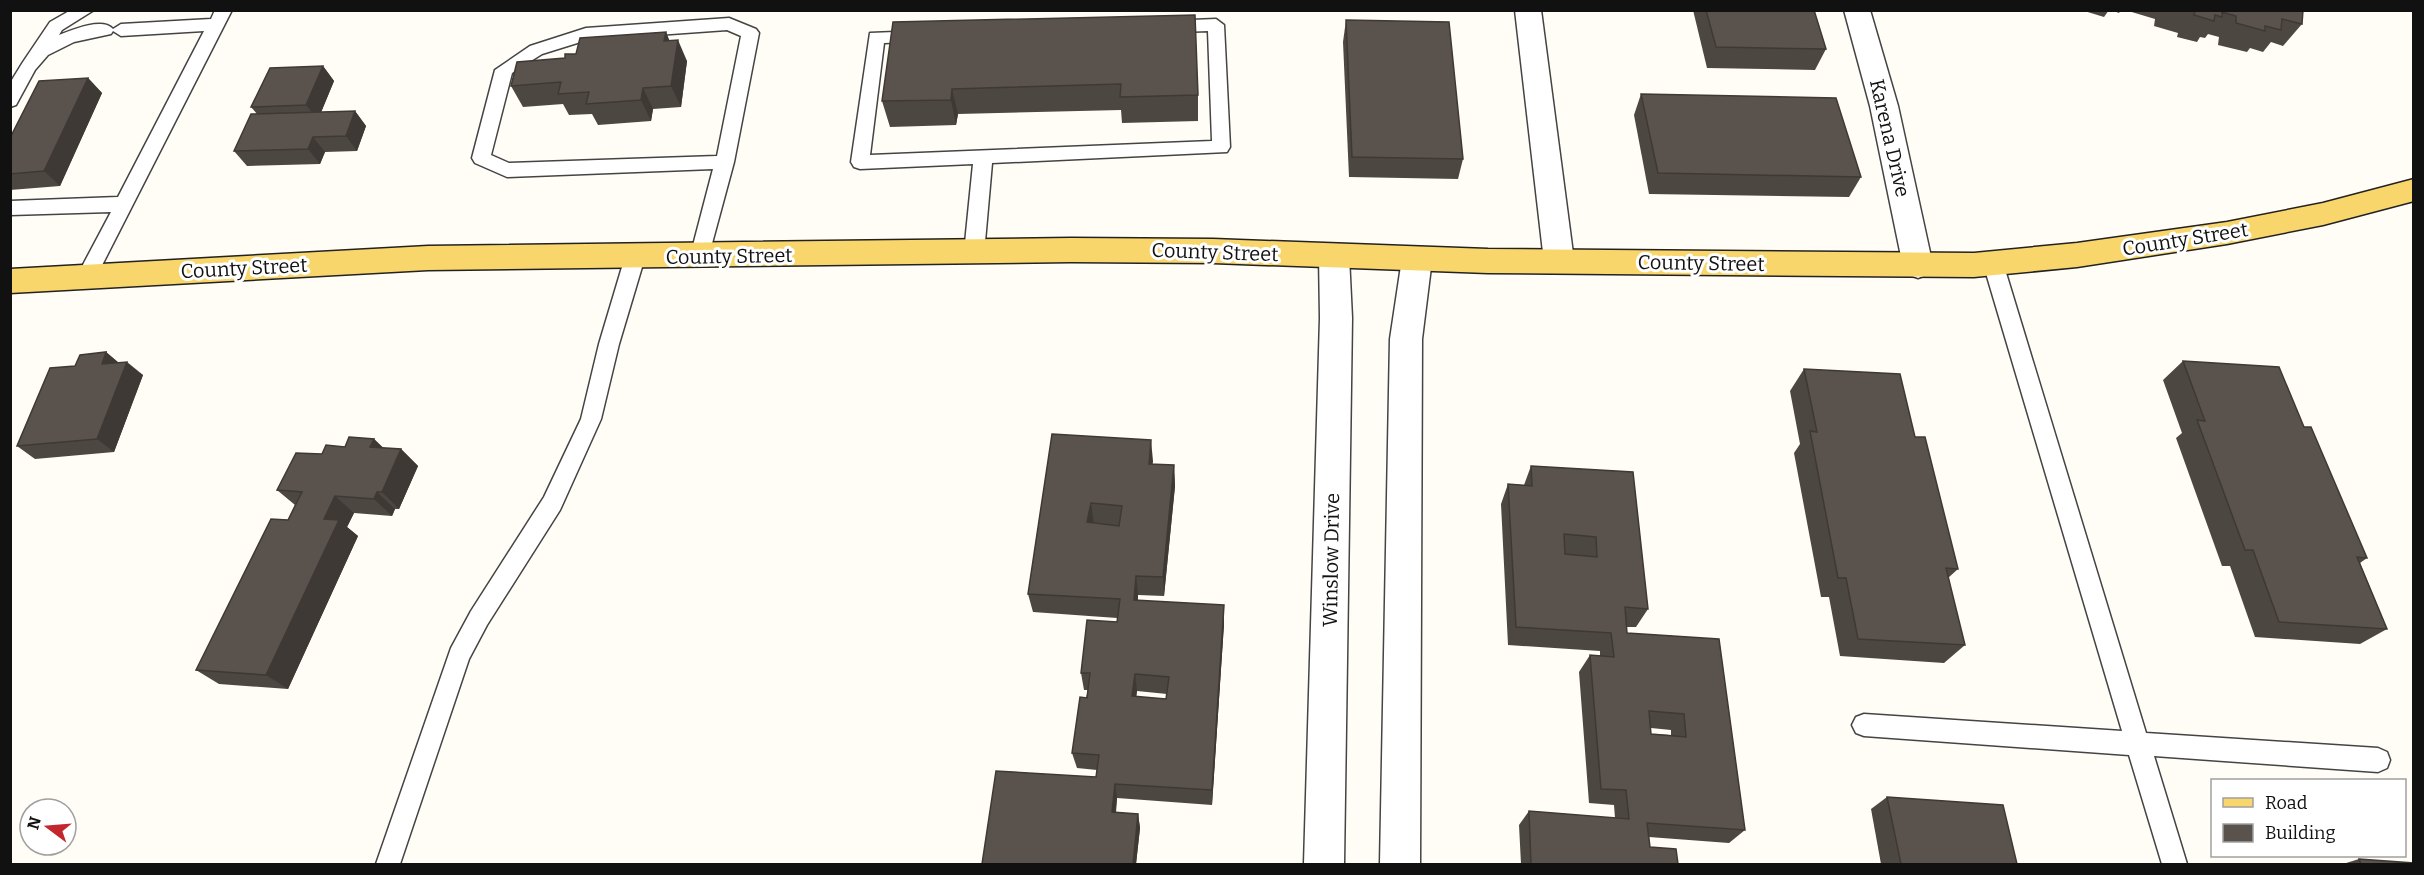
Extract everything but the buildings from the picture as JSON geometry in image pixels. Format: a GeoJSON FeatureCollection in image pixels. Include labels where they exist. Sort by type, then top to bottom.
{"type":"FeatureCollection","features":[{"type":"Feature","properties":{"kind":"main road","name":"County Street"},"geometry":{"type":"LineString","coordinates":[[10,280],[428,258],[1152,250],[1417,259],[1918,266],[1993,263],[2077,255],[2227,233],[2323,214],[2414,190]]}},
{"type":"Feature","properties":{"kind":"street"},"geometry":{"type":"LineString","coordinates":[[1528,10],[1559,261]]}},
{"type":"Feature","properties":{"kind":"street","name":"Karena Drive"},"geometry":{"type":"LineString","coordinates":[[1857,10],[1884,106],[1918,266]]}},
{"type":"Feature","properties":{"kind":"street","name":"Winslow Drive"},"geometry":{"type":"LineString","coordinates":[[1324,864],[1336,318],[1334,256]]}},
{"type":"Feature","properties":{"kind":"street"},"geometry":{"type":"LineString","coordinates":[[1400,864],[1406,339],[1417,259]]}},
{"type":"Feature","properties":{"kind":"lane"},"geometry":{"type":"LineString","coordinates":[[10,101],[56,26],[86,10]]}},
{"type":"Feature","properties":{"kind":"lane"},"geometry":{"type":"LineString","coordinates":[[37,56],[67,38],[88,31],[220,18]]}},
{"type":"Feature","properties":{"kind":"lane"},"geometry":{"type":"LineString","coordinates":[[87,276],[220,18]]}},
{"type":"Feature","properties":{"kind":"lane"},"geometry":{"type":"LineString","coordinates":[[700,256],[725,162],[739,105],[750,33],[729,24],[586,34],[536,50],[504,70],[481,158],[507,170],[725,162]]}},
{"type":"Feature","properties":{"kind":"lane"},"geometry":{"type":"LineString","coordinates":[[1216,25],[1221,147],[983,158],[860,162],[876,37],[1216,25]]}},
{"type":"Feature","properties":{"kind":"lane"},"geometry":{"type":"LineString","coordinates":[[974,253],[983,158]]}},
{"type":"Feature","properties":{"kind":"lane"},"geometry":{"type":"LineString","coordinates":[[10,208],[124,204]]}},
{"type":"Feature","properties":{"kind":"lane"},"geometry":{"type":"LineString","coordinates":[[388,864],[459,656],[479,618],[552,503],[587,428],[635,257]]}},
{"type":"Feature","properties":{"kind":"lane"},"geometry":{"type":"LineString","coordinates":[[1993,263],[2174,864]]}},
{"type":"Feature","properties":{"kind":"lane"},"geometry":{"type":"LineString","coordinates":[[1864,725],[2378,760]]}}]}
